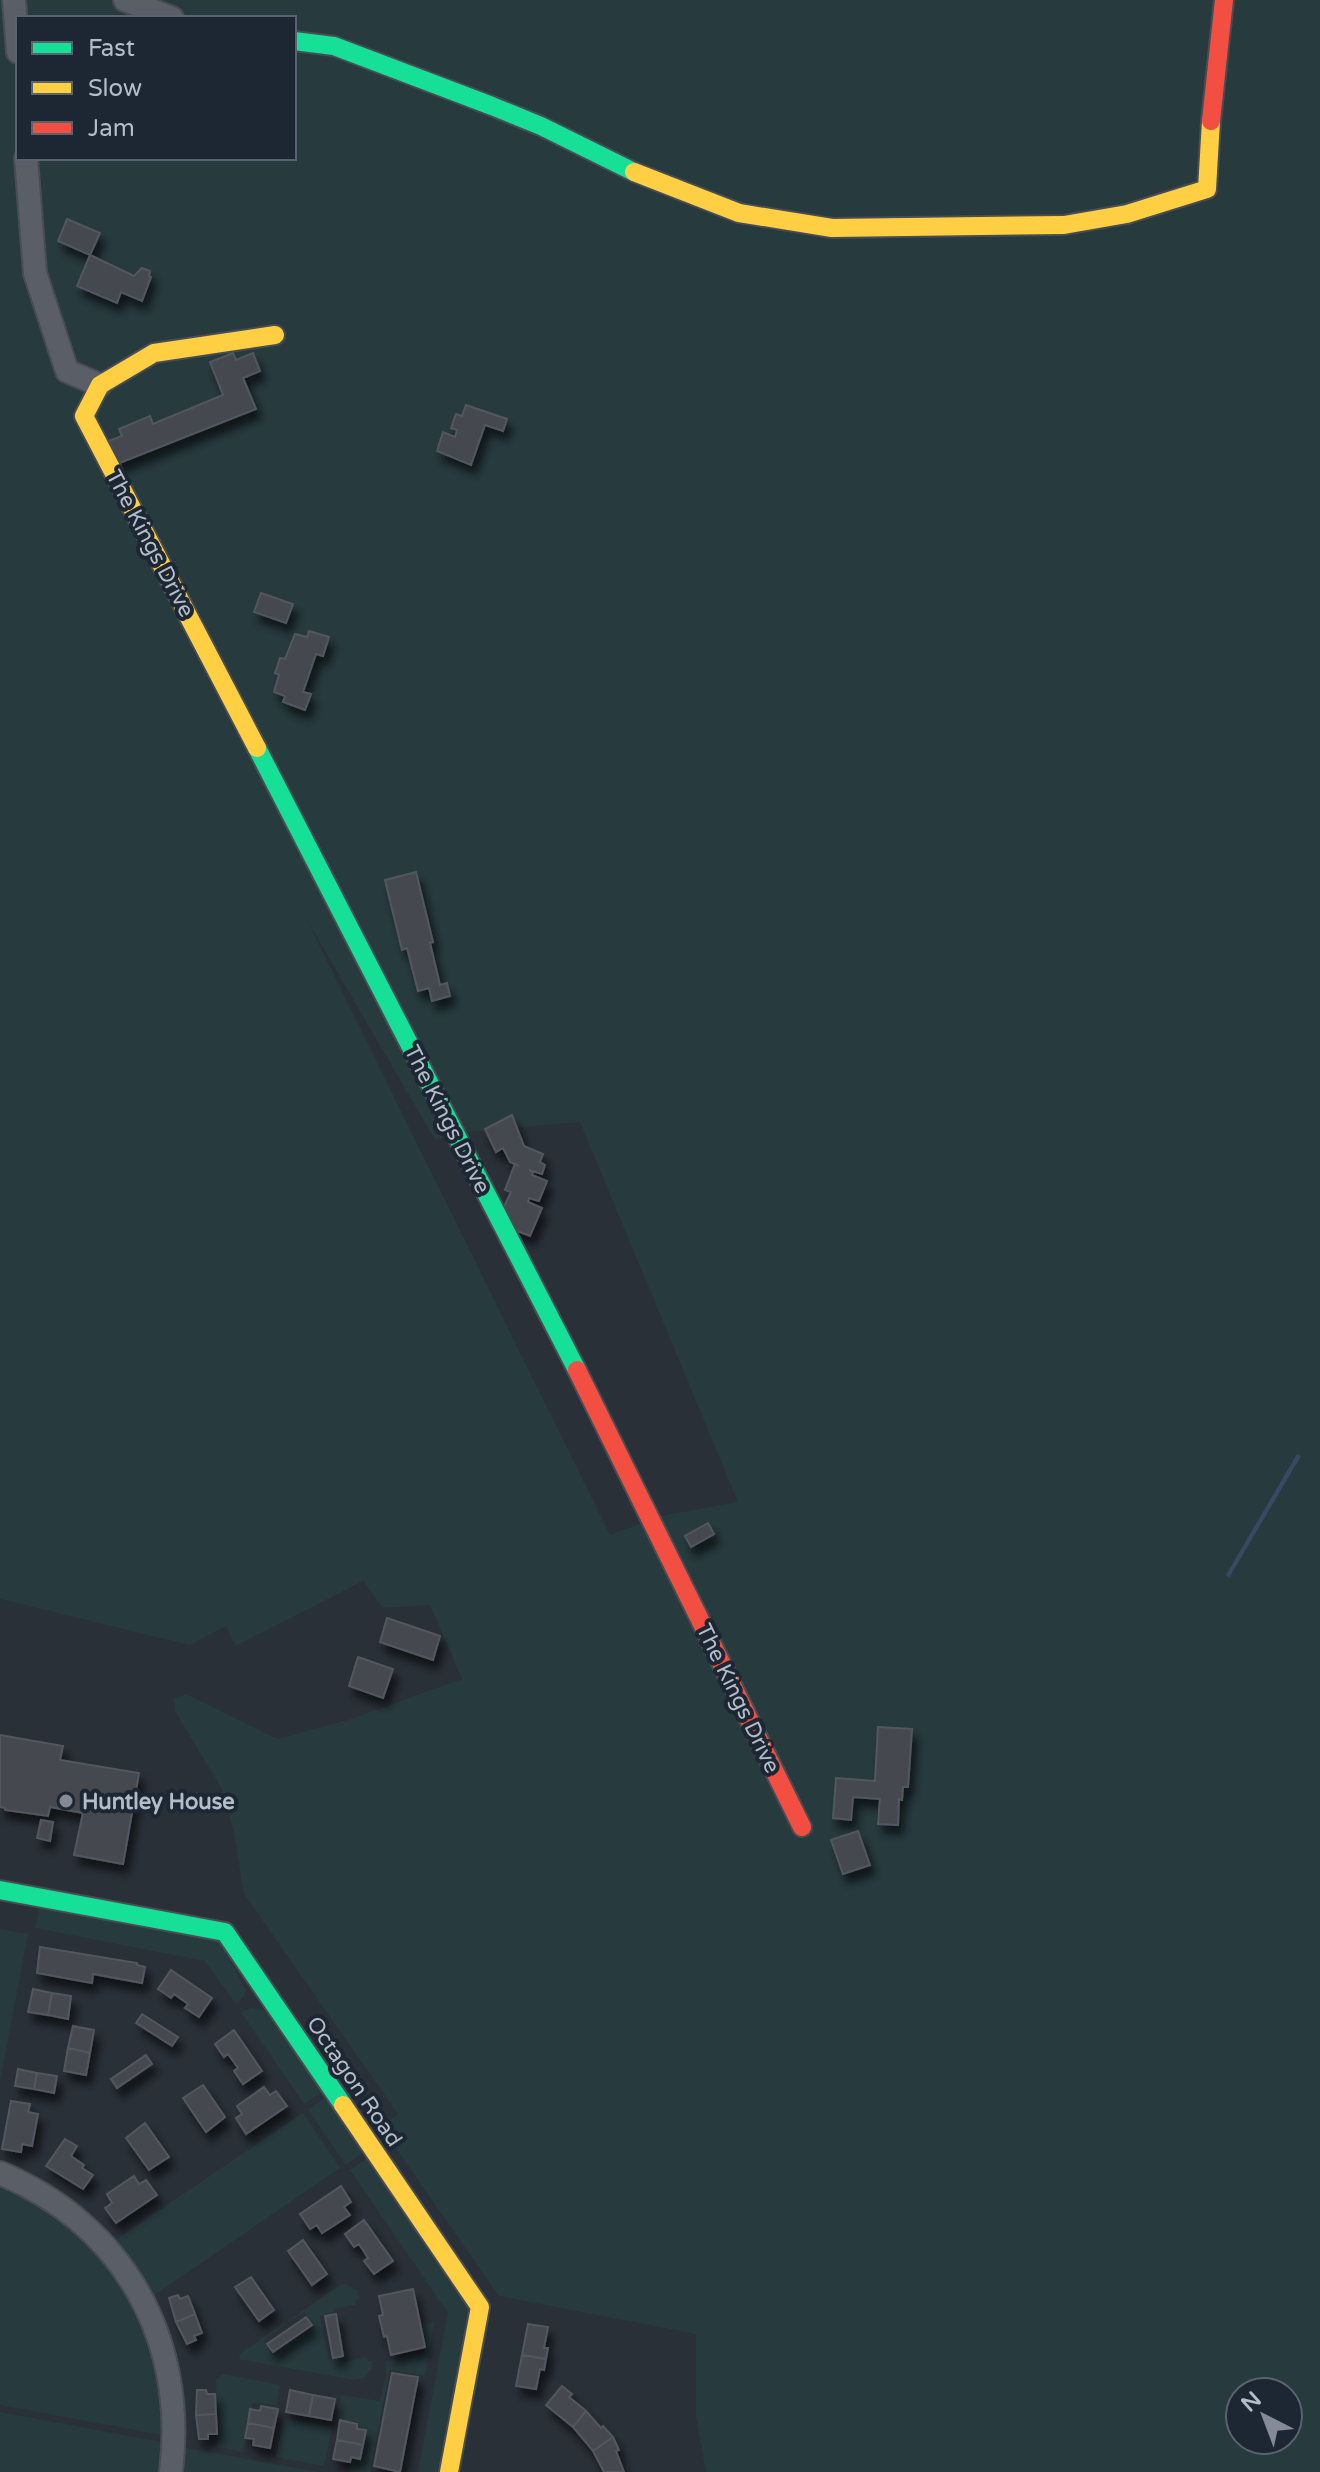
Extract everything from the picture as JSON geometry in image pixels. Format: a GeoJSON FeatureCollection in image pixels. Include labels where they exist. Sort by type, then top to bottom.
{"type":"FeatureCollection","features":[{"type":"Feature","properties":{"kind":"street"},"geometry":{"type":"LineString","coordinates":[[14,0],[16,26]]}},
{"type":"Feature","properties":{"kind":"street"},"geometry":{"type":"LineString","coordinates":[[125,0],[167,16]]}},
{"type":"Feature","properties":{"kind":"street"},"geometry":{"type":"LineString","coordinates":[[296,41],[334,46],[463,95],[541,126],[655,182],[739,213],[832,228],[1064,225],[1127,214],[1186,193],[1207,189],[1212,100],[1224,0]]}},
{"type":"Feature","properties":{"kind":"street","name":"The Kings Drive"},"geometry":{"type":"LineString","coordinates":[[26,160],[35,273],[84,416],[383,990],[677,1571],[802,1827]]}},
{"type":"Feature","properties":{"kind":"street"},"geometry":{"type":"LineString","coordinates":[[84,416],[100,385],[154,353],[275,335]]}},
{"type":"Feature","properties":{"kind":"street"},"geometry":{"type":"LineString","coordinates":[[67,371],[100,385]]}},
{"type":"Feature","properties":{"kind":"street","name":"Octagon Road"},"geometry":{"type":"LineString","coordinates":[[0,1890],[225,1932],[480,2307],[449,2472]]}},
{"type":"Feature","properties":{"kind":"street"},"geometry":{"type":"LineString","coordinates":[[0,2173],[28,2186],[81,2221],[104,2244],[137,2287],[157,2331],[170,2371],[175,2419],[171,2472]]}},
{"type":"Feature","properties":{"kind":"green space"},"geometry":{"type":"Polygon","coordinates":[[[0,0],[1320,0],[1320,2472],[706,2472],[696,2416],[696,2334],[499,2296],[381,2127],[398,2114],[244,1894],[223,1791],[175,1711],[174,1699],[186,1694],[278,1739],[351,1719],[462,1679],[430,1605],[383,1608],[363,1581],[236,1646],[226,1626],[190,1645],[0,1599],[0,0]],[[307,920],[610,1535],[661,1516],[738,1502],[580,1122],[464,1132],[435,1140],[307,920]]]}},
{"type":"Feature","properties":{"kind":"green space"},"geometry":{"type":"Polygon","coordinates":[[[40,1907],[220,1941],[246,1990],[244,1996],[236,2004],[205,1961],[35,1928],[40,1907]]]}},
{"type":"Feature","properties":{"kind":"green space"},"geometry":{"type":"Polygon","coordinates":[[[0,1929],[28,1934],[0,2082],[0,1929]]]}},
{"type":"Feature","properties":{"kind":"green space"},"geometry":{"type":"Polygon","coordinates":[[[252,2008],[264,2010],[322,2092],[304,2104],[241,2012],[252,2008]]]}},
{"type":"Feature","properties":{"kind":"green space"},"geometry":{"type":"Polygon","coordinates":[[[326,2097],[364,2152],[346,2165],[308,2110],[326,2097]]]}},
{"type":"Feature","properties":{"kind":"green space"},"geometry":{"type":"Polygon","coordinates":[[[303,2113],[340,2168],[150,2298],[112,2242],[303,2113]]]}},
{"type":"Feature","properties":{"kind":"green space"},"geometry":{"type":"Polygon","coordinates":[[[368,2158],[470,2309],[440,2472],[418,2472],[448,2313],[350,2170],[368,2158]]]}},
{"type":"Feature","properties":{"kind":"green space"},"geometry":{"type":"Polygon","coordinates":[[[0,2181],[57,2212],[122,2280],[154,2346],[167,2436],[0,2405],[0,2181]]]}},
{"type":"Feature","properties":{"kind":"green space"},"geometry":{"type":"Polygon","coordinates":[[[346,2284],[357,2290],[359,2299],[355,2300],[356,2305],[334,2309],[334,2312],[320,2316],[329,2359],[343,2357],[345,2362],[367,2357],[368,2361],[372,2361],[372,2368],[364,2378],[354,2380],[239,2359],[240,2354],[284,2323],[263,2341],[274,2356],[315,2328],[305,2312],[291,2319],[338,2286],[346,2284]]]}},
{"type":"Feature","properties":{"kind":"green space"},"geometry":{"type":"Polygon","coordinates":[[[434,2322],[425,2376],[390,2370],[370,2472],[349,2472],[357,2422],[336,2418],[341,2395],[380,2401],[386,2361],[425,2352],[420,2325],[434,2322]]]}},
{"type":"Feature","properties":{"kind":"green space"},"geometry":{"type":"Polygon","coordinates":[[[223,2374],[280,2385],[277,2405],[253,2403],[243,2452],[217,2447],[216,2380],[223,2374]]]}},
{"type":"Feature","properties":{"kind":"green space"},"geometry":{"type":"Polygon","coordinates":[[[0,2412],[167,2443],[164,2472],[0,2472],[0,2412]]]}},
{"type":"Feature","properties":{"kind":"green space"},"geometry":{"type":"Polygon","coordinates":[[[284,2418],[332,2427],[324,2466],[276,2457],[284,2418]]]}},
{"type":"Feature","properties":{"kind":"green space"},"geometry":{"type":"Polygon","coordinates":[[[181,2447],[319,2472],[179,2472],[181,2447]]]}},
{"type":"Feature","properties":{"kind":"water"},"geometry":{"type":"Polygon","coordinates":[[[1297,1454],[1301,1456],[1229,1578],[1226,1575],[1297,1454]]]}},
{"type":"Feature","properties":{"kind":"building"},"geometry":{"type":"Polygon","coordinates":[[[67,219],[100,233],[90,255],[58,241],[67,219]]]}},
{"type":"Feature","properties":{"kind":"building"},"geometry":{"type":"Polygon","coordinates":[[[90,255],[134,276],[142,268],[150,271],[151,277],[142,301],[121,292],[117,303],[77,286],[90,255]]]}},
{"type":"Feature","properties":{"kind":"building"},"geometry":{"type":"Polygon","coordinates":[[[233,353],[236,360],[253,353],[260,371],[243,378],[256,409],[112,466],[103,443],[122,436],[119,429],[150,416],[153,424],[223,395],[210,362],[233,353]]]}},
{"type":"Feature","properties":{"kind":"building"},"geometry":{"type":"Polygon","coordinates":[[[466,405],[507,419],[503,431],[485,425],[471,465],[437,451],[443,432],[455,437],[457,430],[451,428],[456,414],[462,416],[466,405]]]}},
{"type":"Feature","properties":{"kind":"building"},"geometry":{"type":"Polygon","coordinates":[[[261,593],[293,604],[286,623],[254,612],[261,593]]]}},
{"type":"Feature","properties":{"kind":"building"},"geometry":{"type":"Polygon","coordinates":[[[309,631],[329,637],[323,656],[316,654],[303,692],[311,694],[305,710],[283,702],[285,696],[274,692],[280,658],[285,659],[295,634],[307,637],[309,631]]]}},
{"type":"Feature","properties":{"kind":"building"},"geometry":{"type":"Polygon","coordinates":[[[416,872],[440,985],[447,983],[450,996],[432,1001],[429,988],[418,991],[407,948],[402,950],[385,880],[416,872]]]}},
{"type":"Feature","properties":{"kind":"building"},"geometry":{"type":"Polygon","coordinates":[[[512,1115],[524,1146],[543,1154],[540,1162],[545,1165],[542,1174],[529,1170],[533,1172],[532,1175],[547,1181],[539,1201],[529,1198],[528,1202],[542,1208],[530,1236],[512,1229],[501,1213],[511,1192],[505,1190],[515,1164],[510,1162],[503,1148],[496,1152],[485,1129],[512,1115]]]}},
{"type":"Feature","properties":{"kind":"building"},"geometry":{"type":"Polygon","coordinates":[[[708,1523],[714,1534],[691,1547],[685,1536],[708,1523]]]}},
{"type":"Feature","properties":{"kind":"building"},"geometry":{"type":"Polygon","coordinates":[[[387,1618],[440,1636],[433,1660],[380,1642],[387,1618]]]}},
{"type":"Feature","properties":{"kind":"building"},"geometry":{"type":"Polygon","coordinates":[[[358,1657],[393,1669],[383,1698],[349,1686],[358,1657]]]}},
{"type":"Feature","properties":{"kind":"building"},"geometry":{"type":"Polygon","coordinates":[[[878,1727],[912,1729],[908,1787],[903,1787],[902,1800],[899,1799],[898,1825],[878,1824],[880,1799],[853,1797],[851,1820],[833,1818],[836,1778],[875,1781],[878,1727]]]}},
{"type":"Feature","properties":{"kind":"building","name":"Huntley House"},"geometry":{"type":"Polygon","coordinates":[[[0,1735],[63,1746],[60,1760],[139,1773],[123,1864],[74,1855],[83,1813],[50,1807],[48,1816],[0,1807],[0,1735]]]}},
{"type":"Feature","properties":{"kind":"building"},"geometry":{"type":"Polygon","coordinates":[[[41,1820],[53,1822],[50,1841],[37,1838],[41,1820]]]}},
{"type":"Feature","properties":{"kind":"building"},"geometry":{"type":"Polygon","coordinates":[[[858,1831],[870,1865],[843,1874],[831,1840],[858,1831]]]}},
{"type":"Feature","properties":{"kind":"building"},"geometry":{"type":"Polygon","coordinates":[[[40,1947],[137,1963],[145,1967],[142,1983],[93,1974],[92,1983],[37,1973],[40,1947]]]}},
{"type":"Feature","properties":{"kind":"building"},"geometry":{"type":"Polygon","coordinates":[[[171,1970],[212,1998],[199,2017],[185,2008],[188,2004],[174,1994],[171,1998],[158,1989],[171,1970]]]}},
{"type":"Feature","properties":{"kind":"building"},"geometry":{"type":"Polygon","coordinates":[[[33,1989],[52,1993],[48,2015],[28,2012],[33,1989]]]}},
{"type":"Feature","properties":{"kind":"building"},"geometry":{"type":"Polygon","coordinates":[[[52,1993],[71,1996],[68,2019],[48,2015],[52,1993]]]}},
{"type":"Feature","properties":{"kind":"building"},"geometry":{"type":"Polygon","coordinates":[[[142,2014],[178,2037],[172,2046],[136,2023],[142,2014]]]}},
{"type":"Feature","properties":{"kind":"building"},"geometry":{"type":"Polygon","coordinates":[[[73,2026],[94,2030],[90,2053],[68,2048],[73,2026]]]}},
{"type":"Feature","properties":{"kind":"building"},"geometry":{"type":"Polygon","coordinates":[[[234,2030],[262,2071],[243,2084],[234,2071],[238,2068],[228,2054],[224,2057],[215,2044],[234,2030]]]}},
{"type":"Feature","properties":{"kind":"building"},"geometry":{"type":"Polygon","coordinates":[[[68,2048],[90,2053],[86,2075],[64,2071],[68,2048]]]}},
{"type":"Feature","properties":{"kind":"building"},"geometry":{"type":"Polygon","coordinates":[[[146,2055],[152,2064],[117,2088],[111,2079],[146,2055]]]}},
{"type":"Feature","properties":{"kind":"building"},"geometry":{"type":"Polygon","coordinates":[[[18,2069],[37,2073],[34,2089],[15,2086],[18,2069]]]}},
{"type":"Feature","properties":{"kind":"building"},"geometry":{"type":"Polygon","coordinates":[[[37,2073],[57,2076],[54,2093],[34,2089],[37,2073]]]}},
{"type":"Feature","properties":{"kind":"building"},"geometry":{"type":"Polygon","coordinates":[[[203,2085],[225,2117],[206,2132],[183,2098],[203,2085]]]}},
{"type":"Feature","properties":{"kind":"building"},"geometry":{"type":"Polygon","coordinates":[[[264,2087],[270,2095],[276,2091],[287,2106],[246,2134],[236,2118],[242,2114],[237,2106],[264,2087]]]}},
{"type":"Feature","properties":{"kind":"building"},"geometry":{"type":"Polygon","coordinates":[[[11,2101],[30,2104],[28,2112],[38,2114],[32,2146],[22,2144],[21,2152],[2,2149],[11,2101]]]}},
{"type":"Feature","properties":{"kind":"building"},"geometry":{"type":"Polygon","coordinates":[[[145,2123],[169,2157],[149,2170],[126,2138],[145,2123]]]}},
{"type":"Feature","properties":{"kind":"building"},"geometry":{"type":"Polygon","coordinates":[[[65,2139],[77,2146],[71,2156],[93,2175],[83,2189],[46,2166],[65,2139]]]}},
{"type":"Feature","properties":{"kind":"building"},"geometry":{"type":"Polygon","coordinates":[[[134,2176],[139,2184],[146,2180],[157,2195],[116,2223],[105,2208],[112,2203],[107,2194],[134,2176]]]}},
{"type":"Feature","properties":{"kind":"building"},"geometry":{"type":"Polygon","coordinates":[[[341,2186],[351,2202],[344,2207],[350,2215],[322,2233],[317,2225],[310,2229],[300,2214],[341,2186]]]}},
{"type":"Feature","properties":{"kind":"building"},"geometry":{"type":"Polygon","coordinates":[[[364,2220],[393,2261],[374,2274],[364,2261],[368,2258],[359,2244],[354,2247],[345,2234],[364,2220]]]}},
{"type":"Feature","properties":{"kind":"building"},"geometry":{"type":"Polygon","coordinates":[[[303,2240],[327,2274],[312,2285],[288,2251],[303,2240]]]}},
{"type":"Feature","properties":{"kind":"building"},"geometry":{"type":"Polygon","coordinates":[[[251,2277],[274,2310],[259,2321],[235,2287],[251,2277]]]}},
{"type":"Feature","properties":{"kind":"building"},"geometry":{"type":"Polygon","coordinates":[[[413,2289],[425,2347],[391,2355],[379,2316],[383,2315],[379,2296],[413,2289]]]}},
{"type":"Feature","properties":{"kind":"building"},"geometry":{"type":"Polygon","coordinates":[[[178,2295],[180,2299],[188,2296],[195,2314],[176,2322],[169,2298],[178,2295]]]}},
{"type":"Feature","properties":{"kind":"building"},"geometry":{"type":"Polygon","coordinates":[[[195,2314],[202,2333],[187,2344],[176,2322],[195,2314]]]}},
{"type":"Feature","properties":{"kind":"building"},"geometry":{"type":"Polygon","coordinates":[[[336,2314],[343,2356],[333,2358],[325,2316],[336,2314]]]}},
{"type":"Feature","properties":{"kind":"building"},"geometry":{"type":"Polygon","coordinates":[[[306,2317],[312,2325],[273,2352],[267,2344],[306,2317]]]}},
{"type":"Feature","properties":{"kind":"building"},"geometry":{"type":"Polygon","coordinates":[[[528,2324],[548,2327],[544,2348],[548,2348],[546,2359],[522,2355],[528,2324]]]}},
{"type":"Feature","properties":{"kind":"building"},"geometry":{"type":"Polygon","coordinates":[[[522,2355],[546,2359],[544,2370],[540,2369],[536,2389],[516,2386],[522,2355]]]}},
{"type":"Feature","properties":{"kind":"building"},"geometry":{"type":"Polygon","coordinates":[[[392,2373],[418,2377],[400,2472],[374,2466],[392,2373]]]}},
{"type":"Feature","properties":{"kind":"building"},"geometry":{"type":"Polygon","coordinates":[[[562,2386],[572,2394],[569,2397],[586,2411],[573,2427],[546,2405],[562,2386]]]}},
{"type":"Feature","properties":{"kind":"building"},"geometry":{"type":"Polygon","coordinates":[[[197,2390],[215,2394],[216,2414],[196,2415],[197,2390]]]}},
{"type":"Feature","properties":{"kind":"building"},"geometry":{"type":"Polygon","coordinates":[[[290,2390],[313,2395],[309,2416],[286,2412],[290,2390]]]}},
{"type":"Feature","properties":{"kind":"building"},"geometry":{"type":"Polygon","coordinates":[[[313,2395],[335,2399],[331,2420],[309,2416],[313,2395]]]}},
{"type":"Feature","properties":{"kind":"building"},"geometry":{"type":"Polygon","coordinates":[[[261,2406],[278,2409],[274,2428],[248,2423],[250,2409],[260,2411],[261,2406]]]}},
{"type":"Feature","properties":{"kind":"building"},"geometry":{"type":"Polygon","coordinates":[[[586,2411],[613,2437],[593,2451],[573,2427],[586,2411]]]}},
{"type":"Feature","properties":{"kind":"building"},"geometry":{"type":"Polygon","coordinates":[[[216,2414],[217,2434],[208,2434],[208,2439],[199,2439],[196,2415],[216,2414]]]}},
{"type":"Feature","properties":{"kind":"building"},"geometry":{"type":"Polygon","coordinates":[[[340,2420],[366,2430],[363,2445],[337,2440],[340,2420]]]}},
{"type":"Feature","properties":{"kind":"building"},"geometry":{"type":"Polygon","coordinates":[[[248,2423],[274,2428],[270,2448],[253,2445],[254,2439],[245,2438],[248,2423]]]}},
{"type":"Feature","properties":{"kind":"building"},"geometry":{"type":"Polygon","coordinates":[[[613,2437],[624,2472],[604,2472],[593,2451],[613,2437]]]}},
{"type":"Feature","properties":{"kind":"building"},"geometry":{"type":"Polygon","coordinates":[[[337,2440],[363,2445],[360,2459],[351,2457],[350,2462],[333,2459],[337,2440]]]}},
{"type":"Feature","properties":{"kind":"traffic: fast"},"geometry":{"type":"LineString","coordinates":[[296,41],[334,46],[492,106],[541,126],[634,172]]}},
{"type":"Feature","properties":{"kind":"traffic: fast"},"geometry":{"type":"LineString","coordinates":[[257,748],[577,1370]]}},
{"type":"Feature","properties":{"kind":"traffic: fast"},"geometry":{"type":"LineString","coordinates":[[0,1890],[225,1932],[343,2105]]}},
{"type":"Feature","properties":{"kind":"traffic: slow"},"geometry":{"type":"LineString","coordinates":[[634,172],[739,213],[832,228],[1064,225],[1127,214],[1207,189],[1211,121]]}},
{"type":"Feature","properties":{"kind":"traffic: slow"},"geometry":{"type":"LineString","coordinates":[[257,748],[84,416],[100,385],[154,353],[275,335]]}},
{"type":"Feature","properties":{"kind":"traffic: slow"},"geometry":{"type":"LineString","coordinates":[[343,2105],[480,2307],[449,2472]]}},
{"type":"Feature","properties":{"kind":"traffic: jam"},"geometry":{"type":"LineString","coordinates":[[1211,121],[1224,0]]}},
{"type":"Feature","properties":{"kind":"traffic: jam"},"geometry":{"type":"LineString","coordinates":[[577,1370],[802,1827]]}},
{"type":"Feature","properties":{"kind":"place","name":"Huntley House"},"geometry":{"type":"Point","coordinates":[66,1801]}}]}
